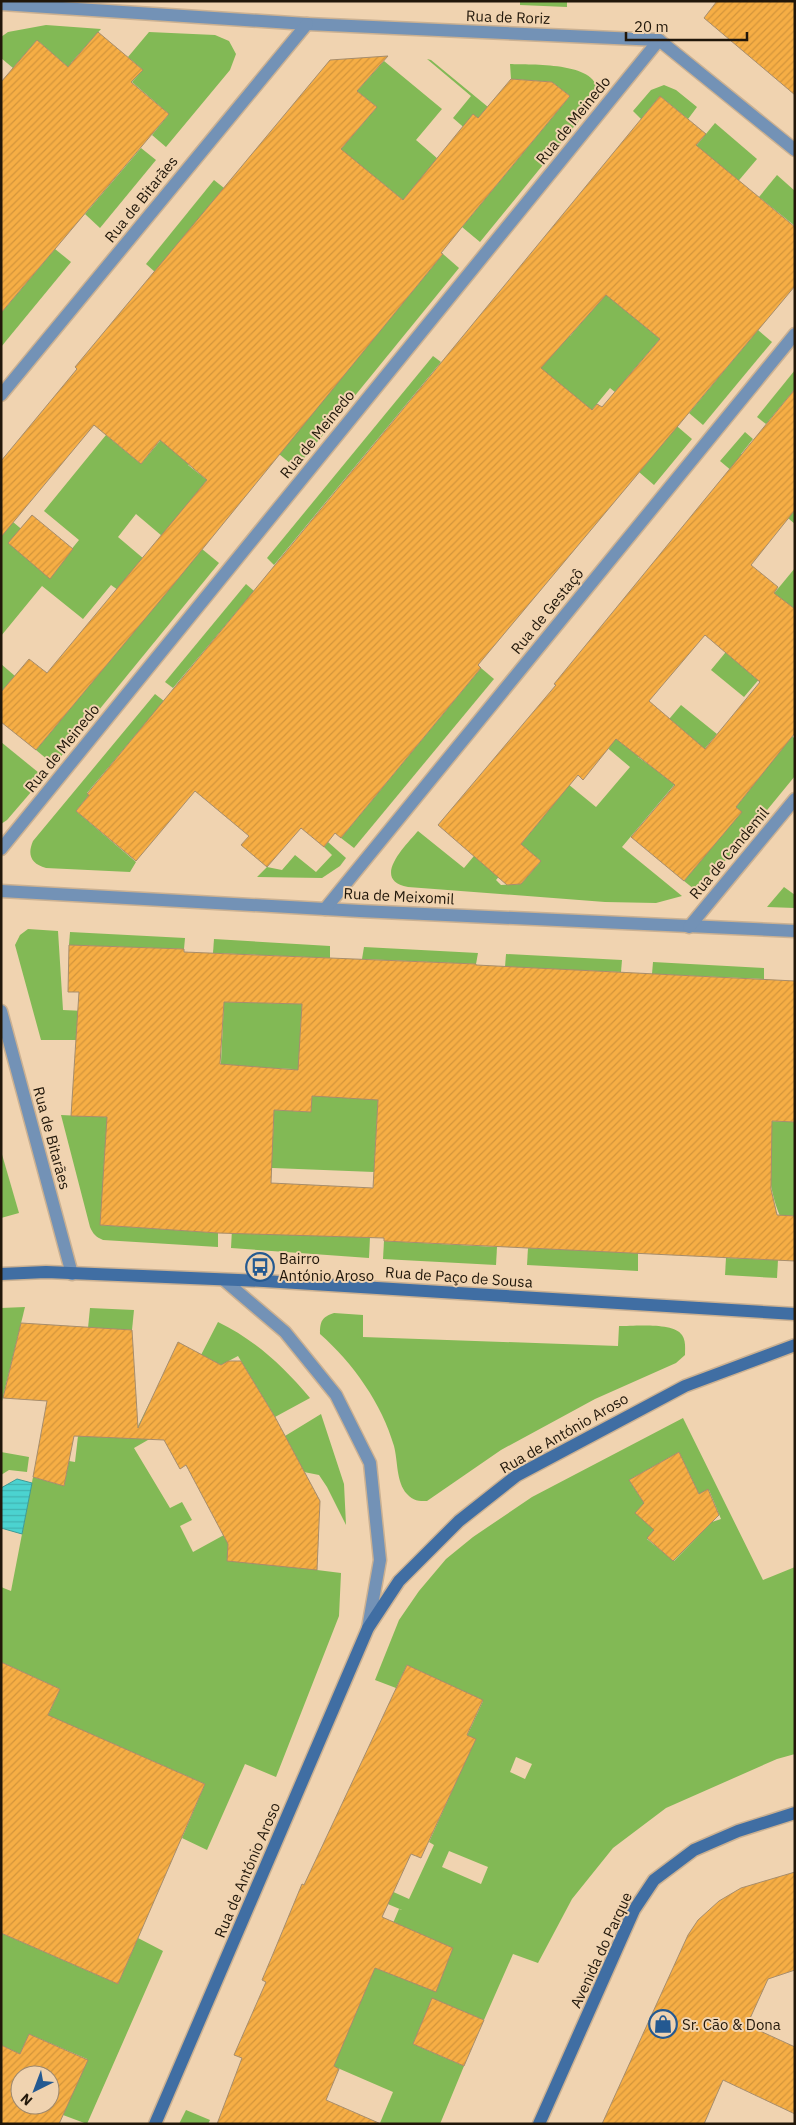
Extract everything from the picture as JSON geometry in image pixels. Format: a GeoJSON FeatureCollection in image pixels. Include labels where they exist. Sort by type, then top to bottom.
{"type":"FeatureCollection","features":[{"type":"Feature","properties":{"kind":"street","name":"Rua de Roriz"},"geometry":{"type":"LineString","coordinates":[[1,4],[307,24],[659,40]]}},
{"type":"Feature","properties":{"kind":"street","name":"Rua de Bitarães"},"geometry":{"type":"LineString","coordinates":[[1,395],[307,24]]}},
{"type":"Feature","properties":{"kind":"street"},"geometry":{"type":"LineString","coordinates":[[659,40],[795,150]]}},
{"type":"Feature","properties":{"kind":"street","name":"Rua de Meinedo"},"geometry":{"type":"LineString","coordinates":[[1,849],[659,40]]}},
{"type":"Feature","properties":{"kind":"street","name":"Rua de Gestaçô"},"geometry":{"type":"LineString","coordinates":[[325,908],[795,334]]}},
{"type":"Feature","properties":{"kind":"street","name":"Rua de Candemil"},"geometry":{"type":"LineString","coordinates":[[689,927],[795,799]]}},
{"type":"Feature","properties":{"kind":"street","name":"Rua de Meixomil"},"geometry":{"type":"LineString","coordinates":[[1,891],[795,931]]}},
{"type":"Feature","properties":{"kind":"street","name":"Rua de Bitarães"},"geometry":{"type":"LineString","coordinates":[[1,1011],[72,1274]]}},
{"type":"Feature","properties":{"kind":"street","name":"Rua de Paço de Sousa"},"geometry":{"type":"LineString","coordinates":[[1,1274],[72,1274],[224,1280],[795,1314]]}},
{"type":"Feature","properties":{"kind":"street","name":"Rua de António Aroso"},"geometry":{"type":"LineString","coordinates":[[224,1280],[285,1332],[336,1395],[370,1463],[380,1560],[368,1628]]}},
{"type":"Feature","properties":{"kind":"street","name":"Rua de António Aroso"},"geometry":{"type":"LineString","coordinates":[[155,2124],[368,1628],[399,1581],[459,1521],[516,1476],[685,1386],[795,1345]]}},
{"type":"Feature","properties":{"kind":"street","name":"Avenida do Parque"},"geometry":{"type":"LineString","coordinates":[[539,2124],[634,1910],[654,1880],[694,1850],[738,1831],[795,1813]]}},
{"type":"Feature","properties":{"kind":"green space"},"geometry":{"type":"Polygon","coordinates":[[[520,1],[567,1],[567,7],[520,5],[520,1]]]}},
{"type":"Feature","properties":{"kind":"green space"},"geometry":{"type":"Polygon","coordinates":[[[46,25],[101,29],[71,63],[87,77],[68,67],[37,40],[13,68],[1,58],[1,37],[8,32],[46,25]]]}},
{"type":"Feature","properties":{"kind":"green space"},"geometry":{"type":"Polygon","coordinates":[[[149,32],[215,35],[229,41],[236,54],[230,70],[166,147],[152,135],[169,114],[132,82],[143,70],[128,57],[149,32]]]}},
{"type":"Feature","properties":{"kind":"green space"},"geometry":{"type":"Polygon","coordinates":[[[427,59],[431,60],[488,107],[468,131],[453,118],[471,96],[427,59]]]}},
{"type":"Feature","properties":{"kind":"green space"},"geometry":{"type":"Polygon","coordinates":[[[384,61],[442,109],[416,140],[438,159],[403,200],[375,177],[323,170],[377,107],[357,91],[384,61]]]}},
{"type":"Feature","properties":{"kind":"green space"},"geometry":{"type":"Polygon","coordinates":[[[510,64],[551,66],[581,72],[592,78],[597,88],[595,101],[480,242],[462,227],[570,96],[552,82],[511,79],[510,64]]]}},
{"type":"Feature","properties":{"kind":"green space"},"geometry":{"type":"Polygon","coordinates":[[[664,85],[676,90],[697,107],[688,119],[660,96],[641,119],[633,111],[651,90],[664,85]]]}},
{"type":"Feature","properties":{"kind":"green space"},"geometry":{"type":"Polygon","coordinates":[[[715,123],[757,159],[729,192],[696,146],[715,123]]]}},
{"type":"Feature","properties":{"kind":"green space"},"geometry":{"type":"Polygon","coordinates":[[[141,148],[156,160],[100,228],[85,214],[141,148]]]}},
{"type":"Feature","properties":{"kind":"green space"},"geometry":{"type":"Polygon","coordinates":[[[777,175],[795,191],[795,226],[759,197],[777,175]]]}},
{"type":"Feature","properties":{"kind":"green space"},"geometry":{"type":"Polygon","coordinates":[[[214,180],[224,188],[155,272],[146,264],[214,180]]]}},
{"type":"Feature","properties":{"kind":"green space"},"geometry":{"type":"Polygon","coordinates":[[[55,249],[71,262],[1,347],[1,313],[55,249]]]}},
{"type":"Feature","properties":{"kind":"green space"},"geometry":{"type":"Polygon","coordinates":[[[443,254],[459,268],[296,468],[279,454],[443,254]]]}},
{"type":"Feature","properties":{"kind":"green space"},"geometry":{"type":"Polygon","coordinates":[[[606,294],[660,339],[624,381],[692,439],[654,485],[639,472],[637,410],[610,388],[581,423],[525,356],[553,322],[570,336],[606,294]]]}},
{"type":"Feature","properties":{"kind":"green space"},"geometry":{"type":"Polygon","coordinates":[[[758,330],[772,342],[703,425],[689,413],[758,330]]]}},
{"type":"Feature","properties":{"kind":"green space"},"geometry":{"type":"Polygon","coordinates":[[[433,356],[441,362],[274,565],[267,558],[433,356]]]}},
{"type":"Feature","properties":{"kind":"green space"},"geometry":{"type":"Polygon","coordinates":[[[795,370],[795,389],[766,424],[757,417],[795,370]]]}},
{"type":"Feature","properties":{"kind":"green space"},"geometry":{"type":"Polygon","coordinates":[[[745,432],[753,439],[741,454],[783,489],[795,476],[795,524],[720,461],[745,432]]]}},
{"type":"Feature","properties":{"kind":"green space"},"geometry":{"type":"Polygon","coordinates":[[[106,435],[141,464],[164,436],[202,448],[188,465],[207,480],[162,536],[136,514],[118,537],[144,559],[118,590],[111,585],[83,619],[42,586],[1,636],[1,512],[61,562],[79,540],[44,511],[106,435]]]}},
{"type":"Feature","properties":{"kind":"green space"},"geometry":{"type":"Polygon","coordinates":[[[202,549],[219,563],[54,765],[36,750],[202,549]]]}},
{"type":"Feature","properties":{"kind":"green space"},"geometry":{"type":"Polygon","coordinates":[[[795,568],[795,637],[744,697],[711,670],[795,568]]]}},
{"type":"Feature","properties":{"kind":"green space"},"geometry":{"type":"Polygon","coordinates":[[[246,584],[254,591],[173,688],[165,682],[246,584]]]}},
{"type":"Feature","properties":{"kind":"green space"},"geometry":{"type":"Polygon","coordinates":[[[1,664],[15,676],[1,692],[1,664]]]}},
{"type":"Feature","properties":{"kind":"green space"},"geometry":{"type":"Polygon","coordinates":[[[481,668],[494,679],[354,848],[341,838],[481,668]]]}},
{"type":"Feature","properties":{"kind":"green space"},"geometry":{"type":"Polygon","coordinates":[[[155,694],[164,701],[87,793],[89,795],[76,811],[136,862],[130,872],[46,868],[37,864],[32,858],[30,851],[33,841],[155,694]]]}},
{"type":"Feature","properties":{"kind":"green space"},"geometry":{"type":"Polygon","coordinates":[[[681,705],[717,734],[622,847],[682,896],[656,903],[605,902],[408,887],[397,883],[392,877],[391,870],[394,862],[418,831],[464,868],[499,826],[521,844],[544,816],[531,806],[557,775],[596,807],[630,767],[579,724],[651,742],[638,757],[655,769],[653,738],[681,705]],[[524,847],[496,880],[501,885],[521,884],[541,861],[524,847]]]}},
{"type":"Feature","properties":{"kind":"green space"},"geometry":{"type":"Polygon","coordinates":[[[792,736],[795,739],[795,776],[727,859],[694,889],[684,881],[741,812],[736,807],[792,736]]]}},
{"type":"Feature","properties":{"kind":"green space"},"geometry":{"type":"Polygon","coordinates":[[[1,742],[44,777],[7,820],[1,824],[1,742]]]}},
{"type":"Feature","properties":{"kind":"green space"},"geometry":{"type":"Polygon","coordinates":[[[328,842],[346,858],[340,866],[322,878],[257,877],[267,867],[282,870],[295,855],[316,872],[332,855],[324,847],[328,842]]]}},
{"type":"Feature","properties":{"kind":"green space"},"geometry":{"type":"Polygon","coordinates":[[[784,887],[795,895],[795,908],[767,907],[784,887]]]}},
{"type":"Feature","properties":{"kind":"green space"},"geometry":{"type":"Polygon","coordinates":[[[28,929],[58,931],[63,1010],[128,1013],[76,1040],[41,1040],[15,945],[20,935],[28,929]]]}},
{"type":"Feature","properties":{"kind":"green space"},"geometry":{"type":"Polygon","coordinates":[[[70,932],[185,938],[184,949],[69,945],[70,932]]]}},
{"type":"Feature","properties":{"kind":"green space"},"geometry":{"type":"Polygon","coordinates":[[[214,939],[330,946],[330,958],[213,953],[214,939]]]}},
{"type":"Feature","properties":{"kind":"green space"},"geometry":{"type":"Polygon","coordinates":[[[364,947],[478,953],[476,964],[362,959],[364,947]]]}},
{"type":"Feature","properties":{"kind":"green space"},"geometry":{"type":"Polygon","coordinates":[[[506,954],[622,960],[621,972],[505,967],[506,954]]]}},
{"type":"Feature","properties":{"kind":"green space"},"geometry":{"type":"Polygon","coordinates":[[[653,962],[764,968],[764,979],[652,974],[653,962]]]}},
{"type":"Feature","properties":{"kind":"green space"},"geometry":{"type":"Polygon","coordinates":[[[224,1002],[302,1004],[300,1036],[344,1038],[378,1100],[374,1172],[248,1167],[245,1232],[370,1237],[369,1258],[231,1248],[237,1134],[273,1136],[274,1110],[310,1112],[312,1096],[293,1069],[268,1068],[266,1094],[220,1082],[224,1002]]]}},
{"type":"Feature","properties":{"kind":"green space"},"geometry":{"type":"Polygon","coordinates":[[[61,1115],[167,1120],[100,1225],[218,1233],[218,1247],[103,1240],[97,1236],[90,1227],[61,1115]]]}},
{"type":"Feature","properties":{"kind":"green space"},"geometry":{"type":"Polygon","coordinates":[[[766,1121],[795,1122],[795,1216],[780,1216],[776,1205],[769,1169],[766,1121]]]}},
{"type":"Feature","properties":{"kind":"green space"},"geometry":{"type":"Polygon","coordinates":[[[1,1151],[19,1213],[1,1218],[1,1151]]]}},
{"type":"Feature","properties":{"kind":"green space"},"geometry":{"type":"Polygon","coordinates":[[[384,1241],[497,1247],[496,1265],[383,1259],[384,1241]]]}},
{"type":"Feature","properties":{"kind":"green space"},"geometry":{"type":"Polygon","coordinates":[[[528,1248],[638,1253],[638,1271],[527,1265],[528,1248]]]}},
{"type":"Feature","properties":{"kind":"green space"},"geometry":{"type":"Polygon","coordinates":[[[726,1258],[778,1260],[777,1278],[725,1275],[726,1258]]]}},
{"type":"Feature","properties":{"kind":"green space"},"geometry":{"type":"Polygon","coordinates":[[[25,1307],[1,1405],[1,1308],[25,1307]]]}},
{"type":"Feature","properties":{"kind":"green space"},"geometry":{"type":"Polygon","coordinates":[[[90,1308],[134,1310],[132,1330],[88,1328],[90,1308]]]}},
{"type":"Feature","properties":{"kind":"green space"},"geometry":{"type":"Polygon","coordinates":[[[334,1313],[363,1315],[363,1337],[618,1346],[619,1326],[663,1326],[678,1331],[682,1335],[685,1342],[685,1355],[676,1363],[595,1399],[501,1450],[427,1501],[419,1501],[409,1496],[403,1489],[389,1430],[374,1400],[355,1371],[320,1334],[322,1320],[334,1313]]]}},
{"type":"Feature","properties":{"kind":"green space"},"geometry":{"type":"Polygon","coordinates":[[[218,1322],[244,1337],[268,1355],[310,1398],[275,1417],[238,1356],[221,1365],[201,1355],[218,1322]]]}},
{"type":"Feature","properties":{"kind":"green space"},"geometry":{"type":"Polygon","coordinates":[[[149,1404],[174,1425],[134,1448],[170,1508],[182,1502],[192,1520],[180,1526],[193,1552],[224,1535],[317,1570],[341,1573],[339,1616],[276,1777],[245,1764],[207,1850],[182,1838],[205,1784],[84,1731],[30,1755],[60,1689],[1,1662],[1,1587],[11,1591],[33,1477],[64,1486],[69,1461],[75,1462],[78,1436],[132,1438],[149,1404]]]}},
{"type":"Feature","properties":{"kind":"green space"},"geometry":{"type":"Polygon","coordinates":[[[321,1414],[344,1484],[346,1525],[319,1475],[304,1472],[285,1436],[321,1414]]]}},
{"type":"Feature","properties":{"kind":"green space"},"geometry":{"type":"Polygon","coordinates":[[[683,1418],[763,1580],[795,1567],[795,1754],[777,1759],[666,1808],[613,1848],[572,1899],[538,1963],[513,1954],[484,2020],[432,1999],[413,2044],[464,2066],[440,2124],[380,2123],[393,2092],[333,2066],[399,1909],[402,1910],[364,1894],[369,1881],[409,1899],[434,1845],[429,1842],[469,1753],[461,1749],[483,1701],[407,1665],[396,1688],[375,1680],[399,1620],[419,1591],[446,1559],[473,1537],[532,1497],[683,1418]],[[679,1452],[629,1480],[644,1503],[654,1530],[647,1539],[674,1561],[712,1522],[721,1519],[709,1490],[699,1494],[679,1452]],[[516,1757],[510,1772],[525,1779],[532,1764],[516,1757]],[[449,1851],[442,1867],[481,1884],[488,1867],[449,1851]]]}},
{"type":"Feature","properties":{"kind":"green space"},"geometry":{"type":"Polygon","coordinates":[[[1,1452],[29,1457],[27,1472],[9,1470],[1,1475],[1,1452]]]}},
{"type":"Feature","properties":{"kind":"green space"},"geometry":{"type":"Polygon","coordinates":[[[1,1933],[118,1984],[138,1938],[163,1951],[87,2124],[63,2115],[87,2059],[29,2034],[20,2054],[1,2045],[1,1933]]]}},
{"type":"Feature","properties":{"kind":"green space"},"geometry":{"type":"Polygon","coordinates":[[[186,2110],[210,2120],[208,2124],[179,2124],[186,2110]]]}},
{"type":"Feature","properties":{"kind":"water"},"geometry":{"type":"Polygon","coordinates":[[[17,1479],[32,1483],[22,1534],[1,1528],[1,1488],[17,1479]]]}},
{"type":"Feature","properties":{"kind":"building"},"geometry":{"type":"Polygon","coordinates":[[[717,1],[795,1],[795,95],[704,18],[717,1]]]}},
{"type":"Feature","properties":{"kind":"building"},"geometry":{"type":"Polygon","coordinates":[[[98,32],[143,70],[131,82],[169,114],[1,313],[1,82],[37,40],[68,67],[98,32]]]}},
{"type":"Feature","properties":{"kind":"building"},"geometry":{"type":"Polygon","coordinates":[[[388,56],[357,91],[377,107],[341,149],[403,200],[473,114],[478,118],[511,79],[552,82],[570,96],[174,584],[36,750],[1,722],[1,692],[29,659],[47,673],[207,480],[160,440],[141,464],[94,425],[1,537],[1,461],[77,369],[75,367],[330,60],[388,56]]]}},
{"type":"Feature","properties":{"kind":"building"},"geometry":{"type":"Polygon","coordinates":[[[660,96],[706,134],[696,145],[795,227],[795,286],[478,665],[481,668],[341,838],[335,833],[324,847],[301,828],[267,867],[241,845],[249,836],[195,791],[136,861],[76,811],[89,795],[87,794],[660,96]],[[606,295],[541,368],[592,410],[597,404],[602,407],[660,339],[606,295]]]}},
{"type":"Feature","properties":{"kind":"building"},"geometry":{"type":"Polygon","coordinates":[[[795,389],[795,510],[751,565],[778,587],[774,593],[795,609],[795,733],[736,807],[742,812],[684,881],[631,837],[675,785],[616,739],[583,780],[578,775],[521,844],[541,861],[521,884],[507,885],[438,825],[556,685],[554,684],[795,389]],[[705,635],[649,701],[705,749],[760,682],[705,635]]]}},
{"type":"Feature","properties":{"kind":"building"},"geometry":{"type":"Polygon","coordinates":[[[32,515],[73,549],[50,579],[8,543],[32,515]]]}},
{"type":"Feature","properties":{"kind":"building"},"geometry":{"type":"Polygon","coordinates":[[[69,945],[184,949],[184,952],[476,964],[795,981],[795,1122],[772,1121],[771,1189],[777,1215],[795,1216],[795,1261],[384,1241],[384,1238],[218,1233],[100,1225],[107,1117],[71,1116],[79,992],[68,992],[69,945]],[[224,1002],[220,1064],[298,1070],[302,1004],[224,1002]],[[312,1096],[311,1112],[274,1110],[271,1183],[373,1188],[378,1100],[312,1096]]]}},
{"type":"Feature","properties":{"kind":"building"},"geometry":{"type":"Polygon","coordinates":[[[21,1323],[132,1330],[138,1428],[178,1342],[221,1365],[228,1361],[241,1361],[275,1417],[320,1501],[317,1570],[227,1561],[228,1544],[186,1465],[180,1469],[164,1440],[74,1436],[64,1486],[33,1477],[47,1401],[3,1398],[21,1323]]]}},
{"type":"Feature","properties":{"kind":"building"},"geometry":{"type":"Polygon","coordinates":[[[679,1452],[699,1494],[708,1489],[719,1515],[673,1561],[647,1538],[654,1530],[635,1513],[644,1503],[629,1480],[679,1452]]]}},
{"type":"Feature","properties":{"kind":"building"},"geometry":{"type":"Polygon","coordinates":[[[1,1662],[60,1689],[48,1715],[205,1784],[118,1984],[1,1933],[1,1662]]]}},
{"type":"Feature","properties":{"kind":"building"},"geometry":{"type":"Polygon","coordinates":[[[407,1665],[483,1700],[467,1735],[476,1739],[421,1858],[411,1854],[382,1917],[453,1948],[436,1992],[375,1968],[334,2066],[339,2069],[326,2100],[381,2124],[217,2124],[242,2058],[234,2055],[266,1982],[262,1980],[302,1884],[304,1885],[407,1665]]]}},
{"type":"Feature","properties":{"kind":"building"},"geometry":{"type":"Polygon","coordinates":[[[795,1872],[795,1970],[768,1979],[747,2025],[795,2047],[795,2114],[723,2080],[704,2124],[602,2124],[688,1935],[698,1920],[719,1901],[741,1888],[795,1872]]]}},
{"type":"Feature","properties":{"kind":"building"},"geometry":{"type":"Polygon","coordinates":[[[432,1998],[484,2020],[464,2066],[413,2044],[432,1998]]]}},
{"type":"Feature","properties":{"kind":"building"},"geometry":{"type":"Polygon","coordinates":[[[29,2034],[88,2060],[59,2124],[1,2124],[1,2045],[20,2054],[29,2034]]]}},
{"type":"Feature","properties":{"kind":"place","name":"Bairro António Aroso"},"geometry":{"type":"Point","coordinates":[260,1267]}},
{"type":"Feature","properties":{"kind":"place","name":"Sr. Cão & Dona"},"geometry":{"type":"Point","coordinates":[663,2024]}}]}
